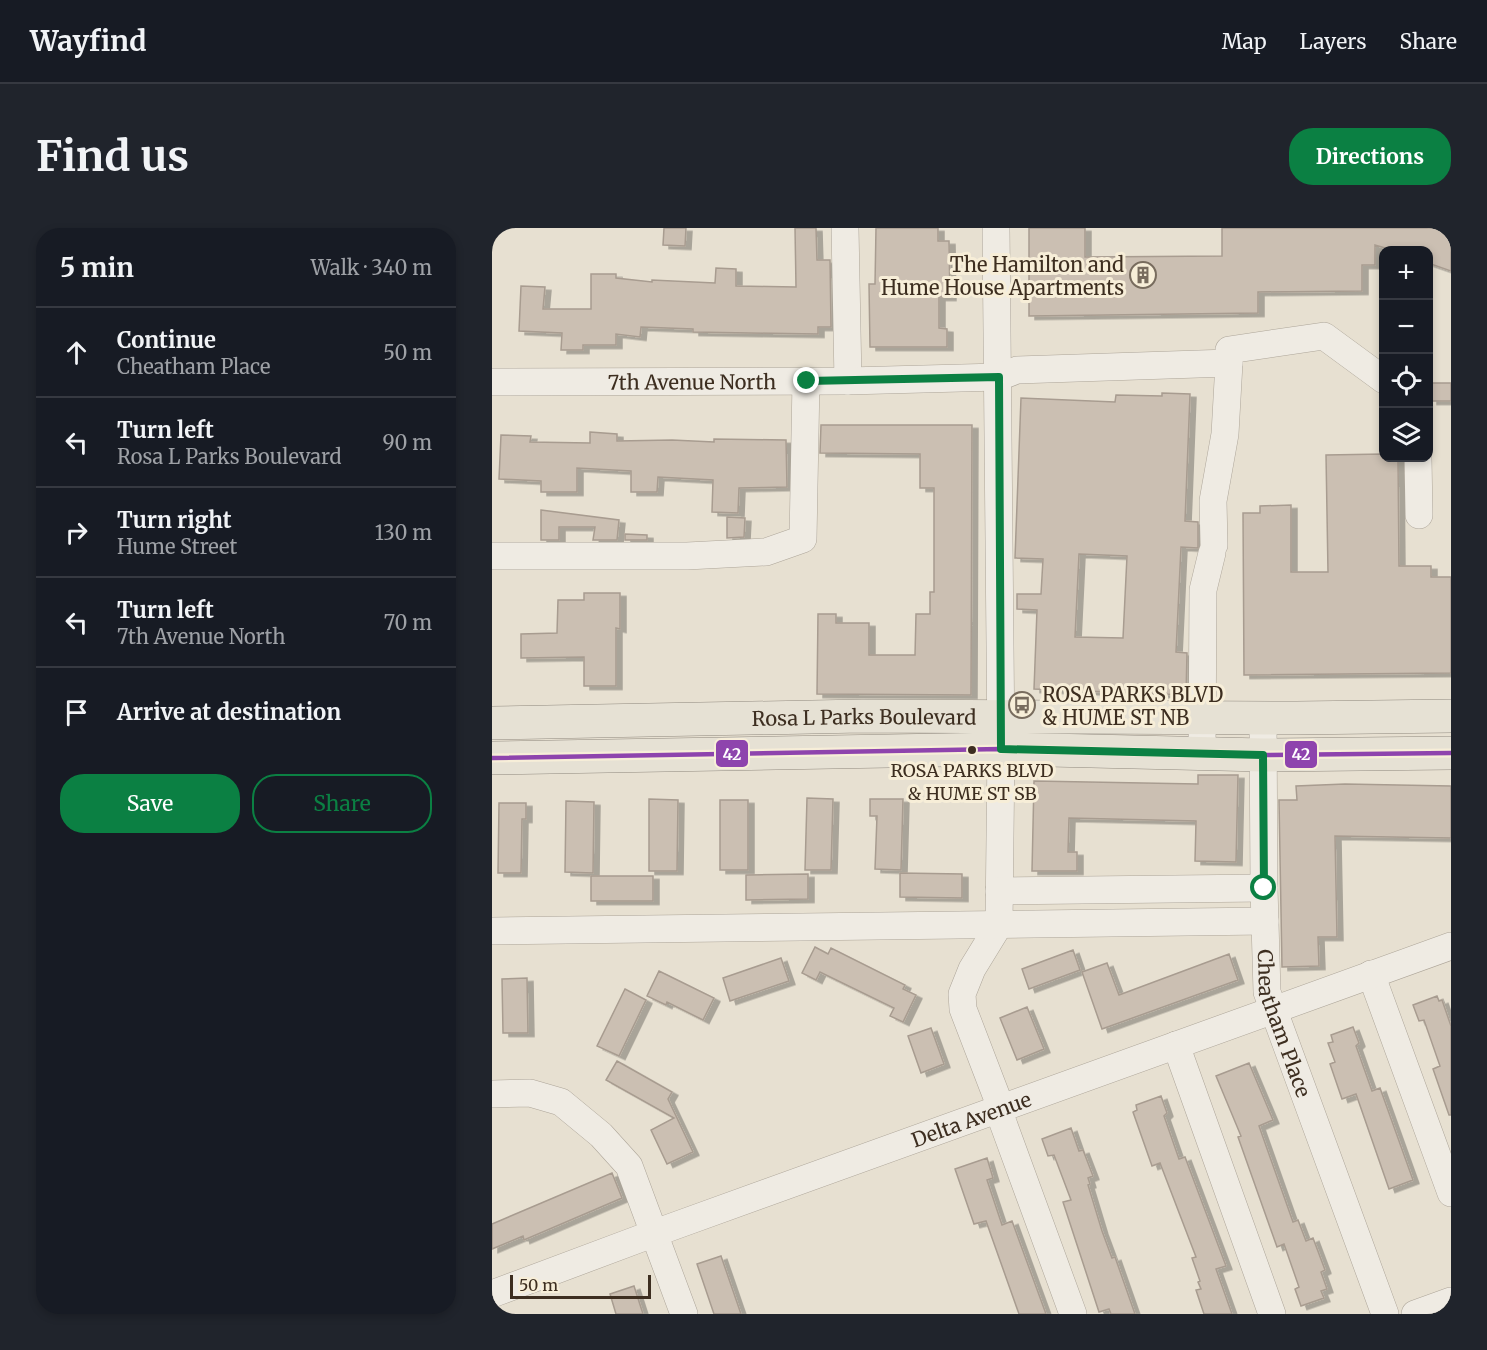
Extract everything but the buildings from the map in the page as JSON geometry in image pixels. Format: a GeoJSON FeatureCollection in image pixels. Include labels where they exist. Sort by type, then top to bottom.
{"type":"FeatureCollection","features":[{"type":"Feature","properties":{"kind":"main road","name":"Rosa L Parks Boulevard"},"geometry":{"type":"LineString","coordinates":[[492,723],[862,716],[1202,718],[1451,716]]}},
{"type":"Feature","properties":{"kind":"main road","name":"Rosa L Parks Boulevard"},"geometry":{"type":"LineString","coordinates":[[492,758],[1001,749],[1263,755],[1451,753]]}},
{"type":"Feature","properties":{"kind":"street"},"geometry":{"type":"LineString","coordinates":[[845,228],[848,381]]}},
{"type":"Feature","properties":{"kind":"street"},"geometry":{"type":"LineString","coordinates":[[996,228],[1001,716],[999,925],[972,969],[962,994],[963,1009],[1073,1314]]}},
{"type":"Feature","properties":{"kind":"street"},"geometry":{"type":"LineString","coordinates":[[1202,754],[1203,590],[1213,549],[1213,501],[1225,434],[1229,350],[1324,336],[1379,377]]}},
{"type":"Feature","properties":{"kind":"street","name":"7th Avenue North"},"geometry":{"type":"LineString","coordinates":[[492,382],[848,381],[999,377],[1017,370],[1228,363]]}},
{"type":"Feature","properties":{"kind":"street"},"geometry":{"type":"LineString","coordinates":[[492,556],[721,555],[766,552],[803,539],[807,381]]}},
{"type":"Feature","properties":{"kind":"street"},"geometry":{"type":"LineString","coordinates":[[1418,462],[1419,515]]}},
{"type":"Feature","properties":{"kind":"street","name":"Cheatham Place"},"geometry":{"type":"LineString","coordinates":[[1263,717],[1264,888],[1268,992],[1385,1314]]}},
{"type":"Feature","properties":{"kind":"street"},"geometry":{"type":"LineString","coordinates":[[999,891],[1264,888]]}},
{"type":"Feature","properties":{"kind":"street"},"geometry":{"type":"LineString","coordinates":[[492,931],[1265,921]]}},
{"type":"Feature","properties":{"kind":"street","name":"Delta Avenue"},"geometry":{"type":"LineString","coordinates":[[492,1294],[999,1108],[1451,946]]}},
{"type":"Feature","properties":{"kind":"street"},"geometry":{"type":"LineString","coordinates":[[1371,974],[1451,1193]]}},
{"type":"Feature","properties":{"kind":"street"},"geometry":{"type":"LineString","coordinates":[[1176,1045],[1272,1314]]}},
{"type":"Feature","properties":{"kind":"street"},"geometry":{"type":"LineString","coordinates":[[492,1094],[530,1093],[561,1102],[602,1135],[629,1166],[684,1314]]}},
{"type":"Feature","properties":{"kind":"street"},"geometry":{"type":"LineString","coordinates":[[1415,1314],[1451,1301]]}},
{"type":"Feature","properties":{"kind":"transit line","name":"42"},"geometry":{"type":"LineString","coordinates":[[492,758],[1001,749],[1263,755],[1451,753]]}},
{"type":"Feature","properties":{"kind":"place","name":"The Hamilton and Hume House Apartments"},"geometry":{"type":"Point","coordinates":[1143,275]}},
{"type":"Feature","properties":{"kind":"place","name":"ROSA PARKS BLVD & HUME ST NB"},"geometry":{"type":"Point","coordinates":[1022,705]}},
{"type":"Feature","properties":{"kind":"place","name":"ROSA PARKS BLVD & HUME ST SB"},"geometry":{"type":"Point","coordinates":[972,750]}},
{"type":"Feature","properties":{"kind":"route"},"geometry":{"type":"LineString","coordinates":[[807,381],[999,377],[1001,749],[1263,755],[1264,888]]}}]}
